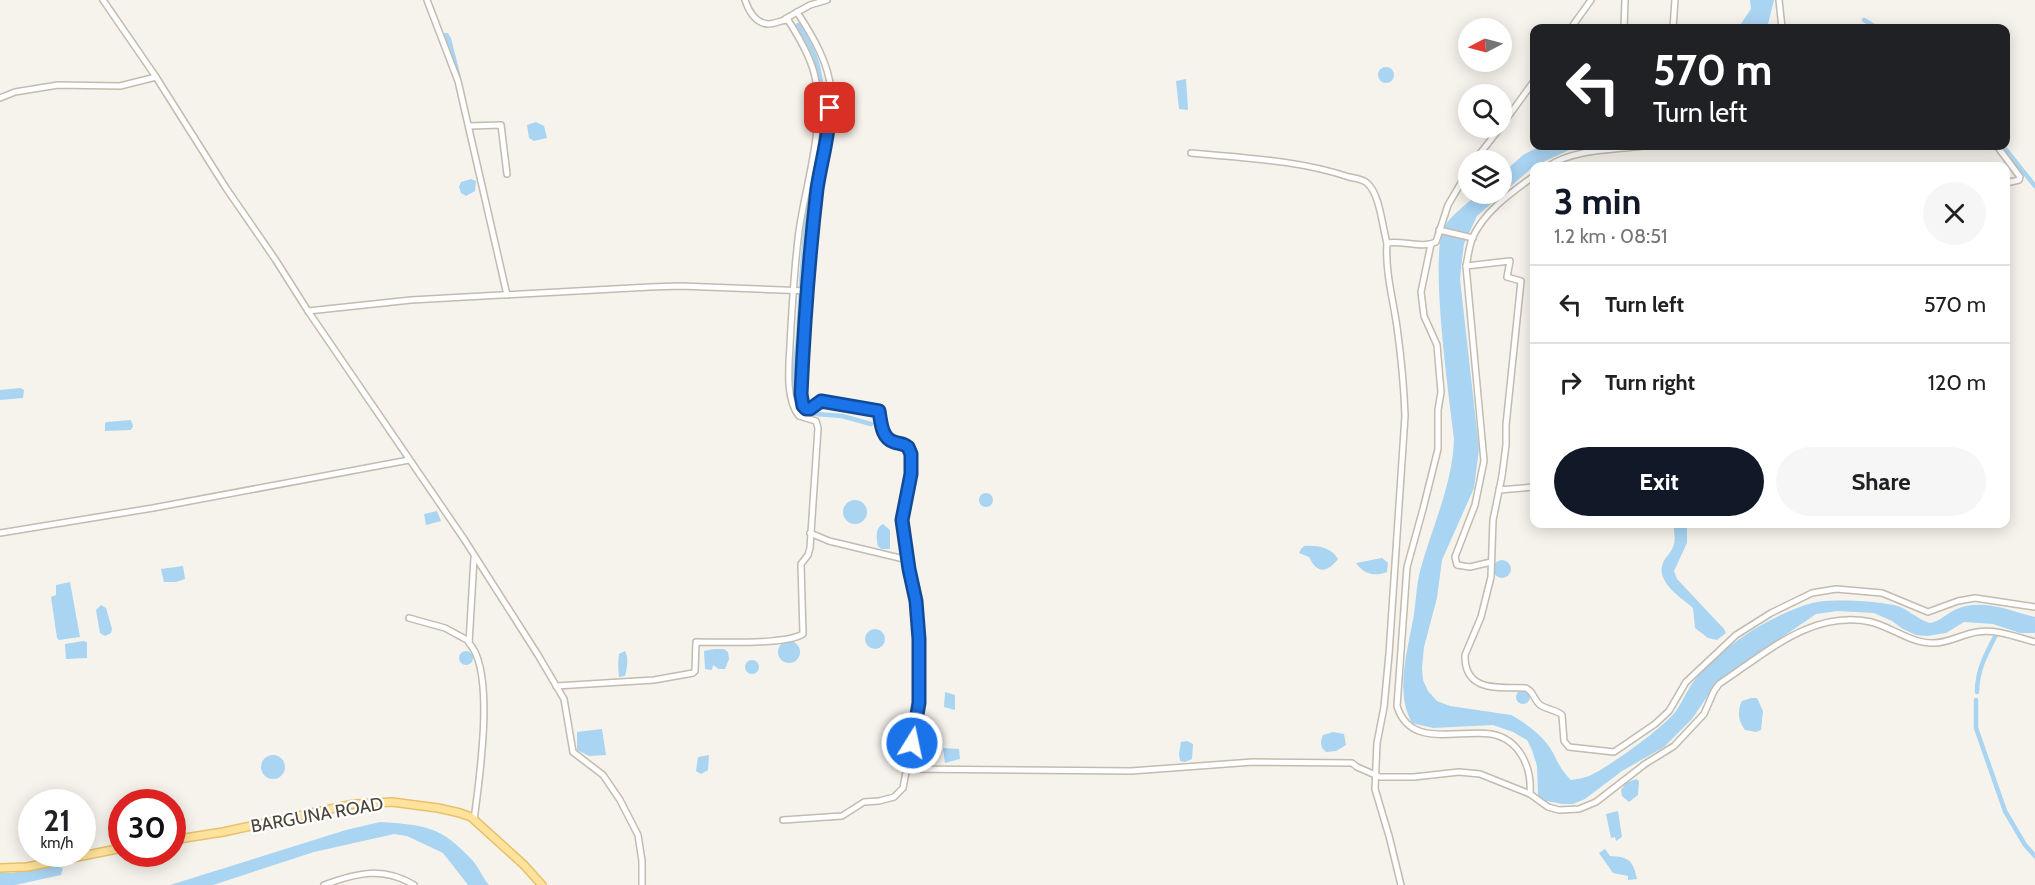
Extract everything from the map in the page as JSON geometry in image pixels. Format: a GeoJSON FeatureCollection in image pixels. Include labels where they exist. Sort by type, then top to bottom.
{"type":"FeatureCollection","features":[{"type":"Feature","properties":{"kind":"main road","name":"BARGUNA ROAD"},"geometry":{"type":"LineString","coordinates":[[186,838],[354,804],[392,802],[438,808],[460,813],[474,820],[524,865],[542,885]]}},
{"type":"Feature","properties":{"kind":"main road"},"geometry":{"type":"LineString","coordinates":[[0,868],[27,867],[108,851]]}},
{"type":"Feature","properties":{"kind":"street"},"geometry":{"type":"LineString","coordinates":[[103,0],[156,77],[225,188],[474,556],[564,699],[573,752],[603,775],[620,800],[638,835],[642,861],[642,885]]}},
{"type":"Feature","properties":{"kind":"street"},"geometry":{"type":"LineString","coordinates":[[427,0],[458,81],[507,295]]}},
{"type":"Feature","properties":{"kind":"street"},"geometry":{"type":"LineString","coordinates":[[746,0],[753,17],[768,24],[827,0]]}},
{"type":"Feature","properties":{"kind":"street"},"geometry":{"type":"LineString","coordinates":[[1574,24],[1592,0]]}},
{"type":"Feature","properties":{"kind":"street"},"geometry":{"type":"LineString","coordinates":[[1624,24],[1625,0]]}},
{"type":"Feature","properties":{"kind":"street"},"geometry":{"type":"LineString","coordinates":[[1673,24],[1674,0]]}},
{"type":"Feature","properties":{"kind":"street"},"geometry":{"type":"LineString","coordinates":[[1779,0],[1782,24]]}},
{"type":"Feature","properties":{"kind":"street"},"geometry":{"type":"LineString","coordinates":[[783,820],[842,816],[864,802],[894,797],[903,788],[919,703],[919,639],[916,601],[902,520],[911,474],[911,454],[908,447],[901,442],[893,442],[886,436],[879,411],[821,401],[810,409],[803,406],[801,394],[811,241],[817,192],[830,128],[831,89],[818,44],[797,12]]}},
{"type":"Feature","properties":{"kind":"street"},"geometry":{"type":"LineString","coordinates":[[556,686],[654,680],[693,673],[695,672],[696,642],[778,640],[797,638],[803,634],[801,564],[808,555],[818,428],[816,421],[803,419],[793,407],[789,369],[799,231],[815,143],[817,97],[816,81],[811,65],[790,23],[785,19]]}},
{"type":"Feature","properties":{"kind":"street"},"geometry":{"type":"LineString","coordinates":[[0,98],[15,92],[58,85],[120,86],[156,77]]}},
{"type":"Feature","properties":{"kind":"street"},"geometry":{"type":"LineString","coordinates":[[1512,111],[1530,86]]}},
{"type":"Feature","properties":{"kind":"street"},"geometry":{"type":"LineString","coordinates":[[469,126],[501,125],[507,174]]}},
{"type":"Feature","properties":{"kind":"street"},"geometry":{"type":"LineString","coordinates":[[1483,150],[1492,138]]}},
{"type":"Feature","properties":{"kind":"street"},"geometry":{"type":"LineString","coordinates":[[1555,162],[1576,155],[1613,150]]}},
{"type":"Feature","properties":{"kind":"street"},"geometry":{"type":"LineString","coordinates":[[1191,153],[1228,155],[1335,172],[1366,182],[1376,196],[1387,243],[1388,271],[1397,327],[1405,416],[1389,654],[1377,743],[1375,789],[1401,885]]}},
{"type":"Feature","properties":{"kind":"street"},"geometry":{"type":"LineString","coordinates":[[2010,164],[2020,177],[2019,180],[2010,182]]}},
{"type":"Feature","properties":{"kind":"street"},"geometry":{"type":"LineString","coordinates":[[1491,562],[1463,567],[1457,565],[1455,557],[1475,504],[1484,462],[1466,266],[1473,238],[1493,210],[1530,179]]}},
{"type":"Feature","properties":{"kind":"street"},"geometry":{"type":"LineString","coordinates":[[1387,243],[1397,241],[1429,245],[1436,242],[1448,205],[1458,188]]}},
{"type":"Feature","properties":{"kind":"street"},"geometry":{"type":"LineString","coordinates":[[1439,230],[1473,238]]}},
{"type":"Feature","properties":{"kind":"street"},"geometry":{"type":"LineString","coordinates":[[1431,244],[1421,292],[1424,316],[1437,345],[1438,353],[1441,392],[1438,410],[1438,449],[1407,567],[1397,706],[1400,719],[1409,727],[1422,732],[1445,735],[1491,734],[1505,739],[1514,746],[1526,763],[1530,777],[1530,794]]}},
{"type":"Feature","properties":{"kind":"street"},"geometry":{"type":"LineString","coordinates":[[1466,266],[1510,261],[1507,277],[1521,281],[1507,407],[1506,445],[1493,520],[1488,592],[1465,662],[1470,676],[1477,683],[1488,687],[1526,688],[1532,691],[1537,702],[1545,708],[1556,710],[1562,715],[1564,741],[1569,747],[1614,752],[1642,735],[1669,711],[1686,682],[1729,640],[1772,613],[1812,592],[1836,589],[1882,594],[1928,612],[1975,598],[2035,607]]}},
{"type":"Feature","properties":{"kind":"street"},"geometry":{"type":"LineString","coordinates":[[308,311],[411,300],[681,286],[808,291]]}},
{"type":"Feature","properties":{"kind":"street"},"geometry":{"type":"LineString","coordinates":[[0,533],[153,508],[409,460]]}},
{"type":"Feature","properties":{"kind":"street"},"geometry":{"type":"LineString","coordinates":[[1499,490],[1530,487]]}},
{"type":"Feature","properties":{"kind":"street"},"geometry":{"type":"LineString","coordinates":[[810,532],[829,541],[908,560]]}},
{"type":"Feature","properties":{"kind":"street"},"geometry":{"type":"LineString","coordinates":[[469,641],[474,556]]}},
{"type":"Feature","properties":{"kind":"street"},"geometry":{"type":"LineString","coordinates":[[409,618],[445,628],[469,641],[477,651],[484,697],[482,760],[474,820]]}},
{"type":"Feature","properties":{"kind":"street"},"geometry":{"type":"LineString","coordinates":[[907,769],[1140,771],[1254,762],[1352,763],[1380,777],[1414,777],[1459,772],[1480,774],[1530,794],[1548,807],[1559,810],[1579,809],[1596,802],[1645,764],[1674,746],[1704,714],[1719,684],[1765,652],[1816,624],[1829,620],[1872,622],[1932,644],[1979,632],[2004,633],[2035,642]]}},
{"type":"Feature","properties":{"kind":"street"},"geometry":{"type":"LineString","coordinates":[[324,885],[360,874],[384,873],[405,879],[414,885]]}},
{"type":"Feature","properties":{"kind":"water"},"geometry":{"type":"Polygon","coordinates":[[[1750,0],[1774,0],[1768,24],[1741,24],[1751,9],[1750,0]]]}},
{"type":"Feature","properties":{"kind":"water"},"geometry":{"type":"Polygon","coordinates":[[[444,33],[448,33],[451,38],[461,77],[458,76],[444,33]]]}},
{"type":"Feature","properties":{"kind":"water"},"geometry":{"type":"Polygon","coordinates":[[[1386,67],[1394,75],[1386,83],[1378,75],[1386,67]]]}},
{"type":"Feature","properties":{"kind":"water"},"geometry":{"type":"Polygon","coordinates":[[[1186,79],[1188,110],[1179,109],[1176,81],[1186,79]]]}},
{"type":"Feature","properties":{"kind":"water"},"geometry":{"type":"Polygon","coordinates":[[[536,122],[544,126],[547,138],[534,141],[529,138],[527,125],[536,122]]]}},
{"type":"Feature","properties":{"kind":"water"},"geometry":{"type":"Polygon","coordinates":[[[1532,150],[1569,150],[1543,162],[1530,162],[1530,170],[1512,185],[1512,165],[1532,150]]]}},
{"type":"Feature","properties":{"kind":"water"},"geometry":{"type":"Polygon","coordinates":[[[471,179],[476,181],[475,191],[466,196],[461,193],[459,187],[461,182],[471,179]]]}},
{"type":"Feature","properties":{"kind":"water"},"geometry":{"type":"Polygon","coordinates":[[[1466,204],[1491,204],[1477,216],[1464,244],[1460,279],[1479,449],[1474,488],[1442,560],[1437,598],[1424,647],[1423,680],[1428,691],[1437,701],[1450,706],[1511,715],[1531,728],[1544,741],[1571,780],[1587,777],[1598,771],[1660,727],[1676,711],[1698,676],[1735,642],[1781,615],[1812,603],[1840,600],[1899,606],[1930,623],[1959,608],[1988,605],[2035,617],[2035,633],[2020,633],[1993,624],[1964,622],[1946,633],[1927,636],[1916,635],[1874,613],[1837,611],[1816,614],[1717,682],[1692,719],[1664,747],[1622,771],[1585,799],[1573,804],[1542,800],[1538,795],[1537,766],[1532,750],[1527,740],[1513,732],[1493,725],[1433,728],[1412,723],[1404,699],[1406,659],[1419,577],[1446,489],[1453,455],[1454,438],[1439,295],[1439,265],[1440,241],[1445,226],[1466,204]]]}},
{"type":"Feature","properties":{"kind":"water"},"geometry":{"type":"Polygon","coordinates":[[[20,388],[24,390],[23,398],[0,400],[0,390],[20,388]]]}},
{"type":"Feature","properties":{"kind":"water"},"geometry":{"type":"Polygon","coordinates":[[[131,420],[133,426],[131,430],[105,431],[107,422],[131,420]]]}},
{"type":"Feature","properties":{"kind":"water"},"geometry":{"type":"Polygon","coordinates":[[[983,493],[989,493],[993,500],[989,507],[983,507],[979,503],[979,497],[983,493]]]}},
{"type":"Feature","properties":{"kind":"water"},"geometry":{"type":"Polygon","coordinates":[[[855,500],[860,501],[866,507],[866,517],[860,523],[855,524],[850,523],[844,517],[843,512],[844,507],[850,501],[855,500]]]}},
{"type":"Feature","properties":{"kind":"water"},"geometry":{"type":"Polygon","coordinates":[[[437,511],[441,521],[426,525],[424,514],[437,511]]]}},
{"type":"Feature","properties":{"kind":"water"},"geometry":{"type":"Polygon","coordinates":[[[883,524],[890,530],[890,549],[881,549],[878,546],[877,531],[883,524]]]}},
{"type":"Feature","properties":{"kind":"water"},"geometry":{"type":"Polygon","coordinates":[[[1687,528],[1687,543],[1674,571],[1677,579],[1724,629],[1726,633],[1717,640],[1708,638],[1695,628],[1693,608],[1671,589],[1663,577],[1663,563],[1674,544],[1674,529],[1687,528]]]}},
{"type":"Feature","properties":{"kind":"water"},"geometry":{"type":"Polygon","coordinates":[[[1304,546],[1323,548],[1332,552],[1338,559],[1330,567],[1319,569],[1309,557],[1299,553],[1304,546]]]}},
{"type":"Feature","properties":{"kind":"water"},"geometry":{"type":"Polygon","coordinates":[[[1382,558],[1388,563],[1387,572],[1382,574],[1370,574],[1356,563],[1382,558]]]}},
{"type":"Feature","properties":{"kind":"water"},"geometry":{"type":"Polygon","coordinates":[[[1502,560],[1510,565],[1511,569],[1506,577],[1502,578],[1494,573],[1493,569],[1498,561],[1502,560]]]}},
{"type":"Feature","properties":{"kind":"water"},"geometry":{"type":"Polygon","coordinates":[[[183,566],[185,579],[164,582],[161,569],[183,566]]]}},
{"type":"Feature","properties":{"kind":"water"},"geometry":{"type":"Polygon","coordinates":[[[70,582],[80,637],[59,640],[51,597],[56,595],[56,585],[70,582]]]}},
{"type":"Feature","properties":{"kind":"water"},"geometry":{"type":"Polygon","coordinates":[[[101,605],[106,608],[112,629],[111,633],[105,636],[100,633],[96,610],[101,605]]]}},
{"type":"Feature","properties":{"kind":"water"},"geometry":{"type":"Polygon","coordinates":[[[875,629],[882,632],[885,639],[882,646],[875,649],[868,646],[865,639],[868,632],[875,629]]]}},
{"type":"Feature","properties":{"kind":"water"},"geometry":{"type":"Polygon","coordinates":[[[789,641],[799,648],[800,652],[793,662],[789,663],[779,656],[778,652],[785,642],[789,641]]]}},
{"type":"Feature","properties":{"kind":"water"},"geometry":{"type":"Polygon","coordinates":[[[87,642],[87,658],[66,659],[65,644],[87,642]]]}},
{"type":"Feature","properties":{"kind":"water"},"geometry":{"type":"Polygon","coordinates":[[[724,649],[728,652],[729,659],[725,669],[719,669],[713,665],[712,670],[705,669],[704,651],[724,649]]]}},
{"type":"Feature","properties":{"kind":"water"},"geometry":{"type":"Polygon","coordinates":[[[463,651],[469,651],[473,658],[469,665],[463,665],[459,661],[459,655],[463,651]]]}},
{"type":"Feature","properties":{"kind":"water"},"geometry":{"type":"Polygon","coordinates":[[[625,651],[626,673],[625,676],[619,677],[619,654],[625,651]]]}},
{"type":"Feature","properties":{"kind":"water"},"geometry":{"type":"Polygon","coordinates":[[[749,660],[755,660],[759,667],[755,674],[749,674],[745,670],[745,664],[749,660]]]}},
{"type":"Feature","properties":{"kind":"water"},"geometry":{"type":"Polygon","coordinates":[[[1523,690],[1528,692],[1530,697],[1528,702],[1523,704],[1518,702],[1516,697],[1518,692],[1523,690]]]}},
{"type":"Feature","properties":{"kind":"water"},"geometry":{"type":"Polygon","coordinates":[[[945,692],[955,695],[955,710],[944,707],[945,692]]]}},
{"type":"Feature","properties":{"kind":"water"},"geometry":{"type":"Polygon","coordinates":[[[1757,698],[1763,711],[1761,730],[1756,732],[1745,730],[1739,716],[1742,701],[1757,698]]]}},
{"type":"Feature","properties":{"kind":"water"},"geometry":{"type":"Polygon","coordinates":[[[602,729],[606,755],[589,756],[577,750],[577,732],[602,729]]]}},
{"type":"Feature","properties":{"kind":"water"},"geometry":{"type":"Polygon","coordinates":[[[1333,732],[1344,734],[1346,745],[1336,751],[1326,752],[1321,742],[1323,735],[1333,732]]]}},
{"type":"Feature","properties":{"kind":"water"},"geometry":{"type":"Polygon","coordinates":[[[1187,741],[1193,744],[1192,759],[1185,762],[1180,761],[1181,742],[1187,741]]]}},
{"type":"Feature","properties":{"kind":"water"},"geometry":{"type":"Polygon","coordinates":[[[943,748],[959,749],[960,759],[945,763],[943,748]]]}},
{"type":"Feature","properties":{"kind":"water"},"geometry":{"type":"Polygon","coordinates":[[[273,755],[278,756],[284,762],[284,772],[278,778],[273,779],[268,778],[262,772],[261,767],[262,762],[268,756],[273,755]]]}},
{"type":"Feature","properties":{"kind":"water"},"geometry":{"type":"Polygon","coordinates":[[[709,755],[708,770],[701,774],[696,771],[698,757],[709,755]]]}},
{"type":"Feature","properties":{"kind":"water"},"geometry":{"type":"Polygon","coordinates":[[[1636,779],[1639,781],[1638,795],[1629,802],[1622,796],[1621,790],[1626,783],[1636,779]]]}},
{"type":"Feature","properties":{"kind":"water"},"geometry":{"type":"Polygon","coordinates":[[[1618,811],[1622,837],[1616,841],[1615,837],[1611,838],[1606,814],[1618,811]]]}},
{"type":"Feature","properties":{"kind":"water"},"geometry":{"type":"Polygon","coordinates":[[[380,822],[421,826],[441,834],[462,849],[489,885],[468,885],[443,853],[407,836],[394,834],[314,852],[213,885],[170,885],[346,830],[380,822]]]}},
{"type":"Feature","properties":{"kind":"water"},"geometry":{"type":"Polygon","coordinates":[[[1605,849],[1610,856],[1622,857],[1629,861],[1637,879],[1628,880],[1628,876],[1613,873],[1599,853],[1605,849]]]}},
{"type":"Feature","properties":{"kind":"water"},"geometry":{"type":"Polygon","coordinates":[[[49,867],[63,868],[61,875],[15,885],[0,885],[0,873],[49,867]]]}},
{"type":"Feature","properties":{"kind":"waterway"},"geometry":{"type":"LineString","coordinates":[[1864,20],[1870,24]]}},
{"type":"Feature","properties":{"kind":"waterway"},"geometry":{"type":"LineString","coordinates":[[798,25],[817,62],[821,82],[823,119],[805,235],[794,386],[798,405],[803,413],[842,416],[871,424]]}},
{"type":"Feature","properties":{"kind":"waterway"},"geometry":{"type":"LineString","coordinates":[[2006,150],[2035,186]]}},
{"type":"Feature","properties":{"kind":"waterway"},"geometry":{"type":"LineString","coordinates":[[1977,692],[1980,669],[1996,635]]}},
{"type":"Feature","properties":{"kind":"waterway"},"geometry":{"type":"LineString","coordinates":[[1976,700],[1976,728],[2005,811],[2025,845],[2035,856]]}},
{"type":"Feature","properties":{"kind":"route"},"geometry":{"type":"LineString","coordinates":[[830,108],[830,128],[819,181],[811,241],[801,394],[803,406],[806,409],[810,409],[821,401],[879,411],[886,436],[893,442],[901,442],[908,447],[911,454],[911,474],[902,520],[916,601],[919,639],[919,703],[912,743]]}}]}
